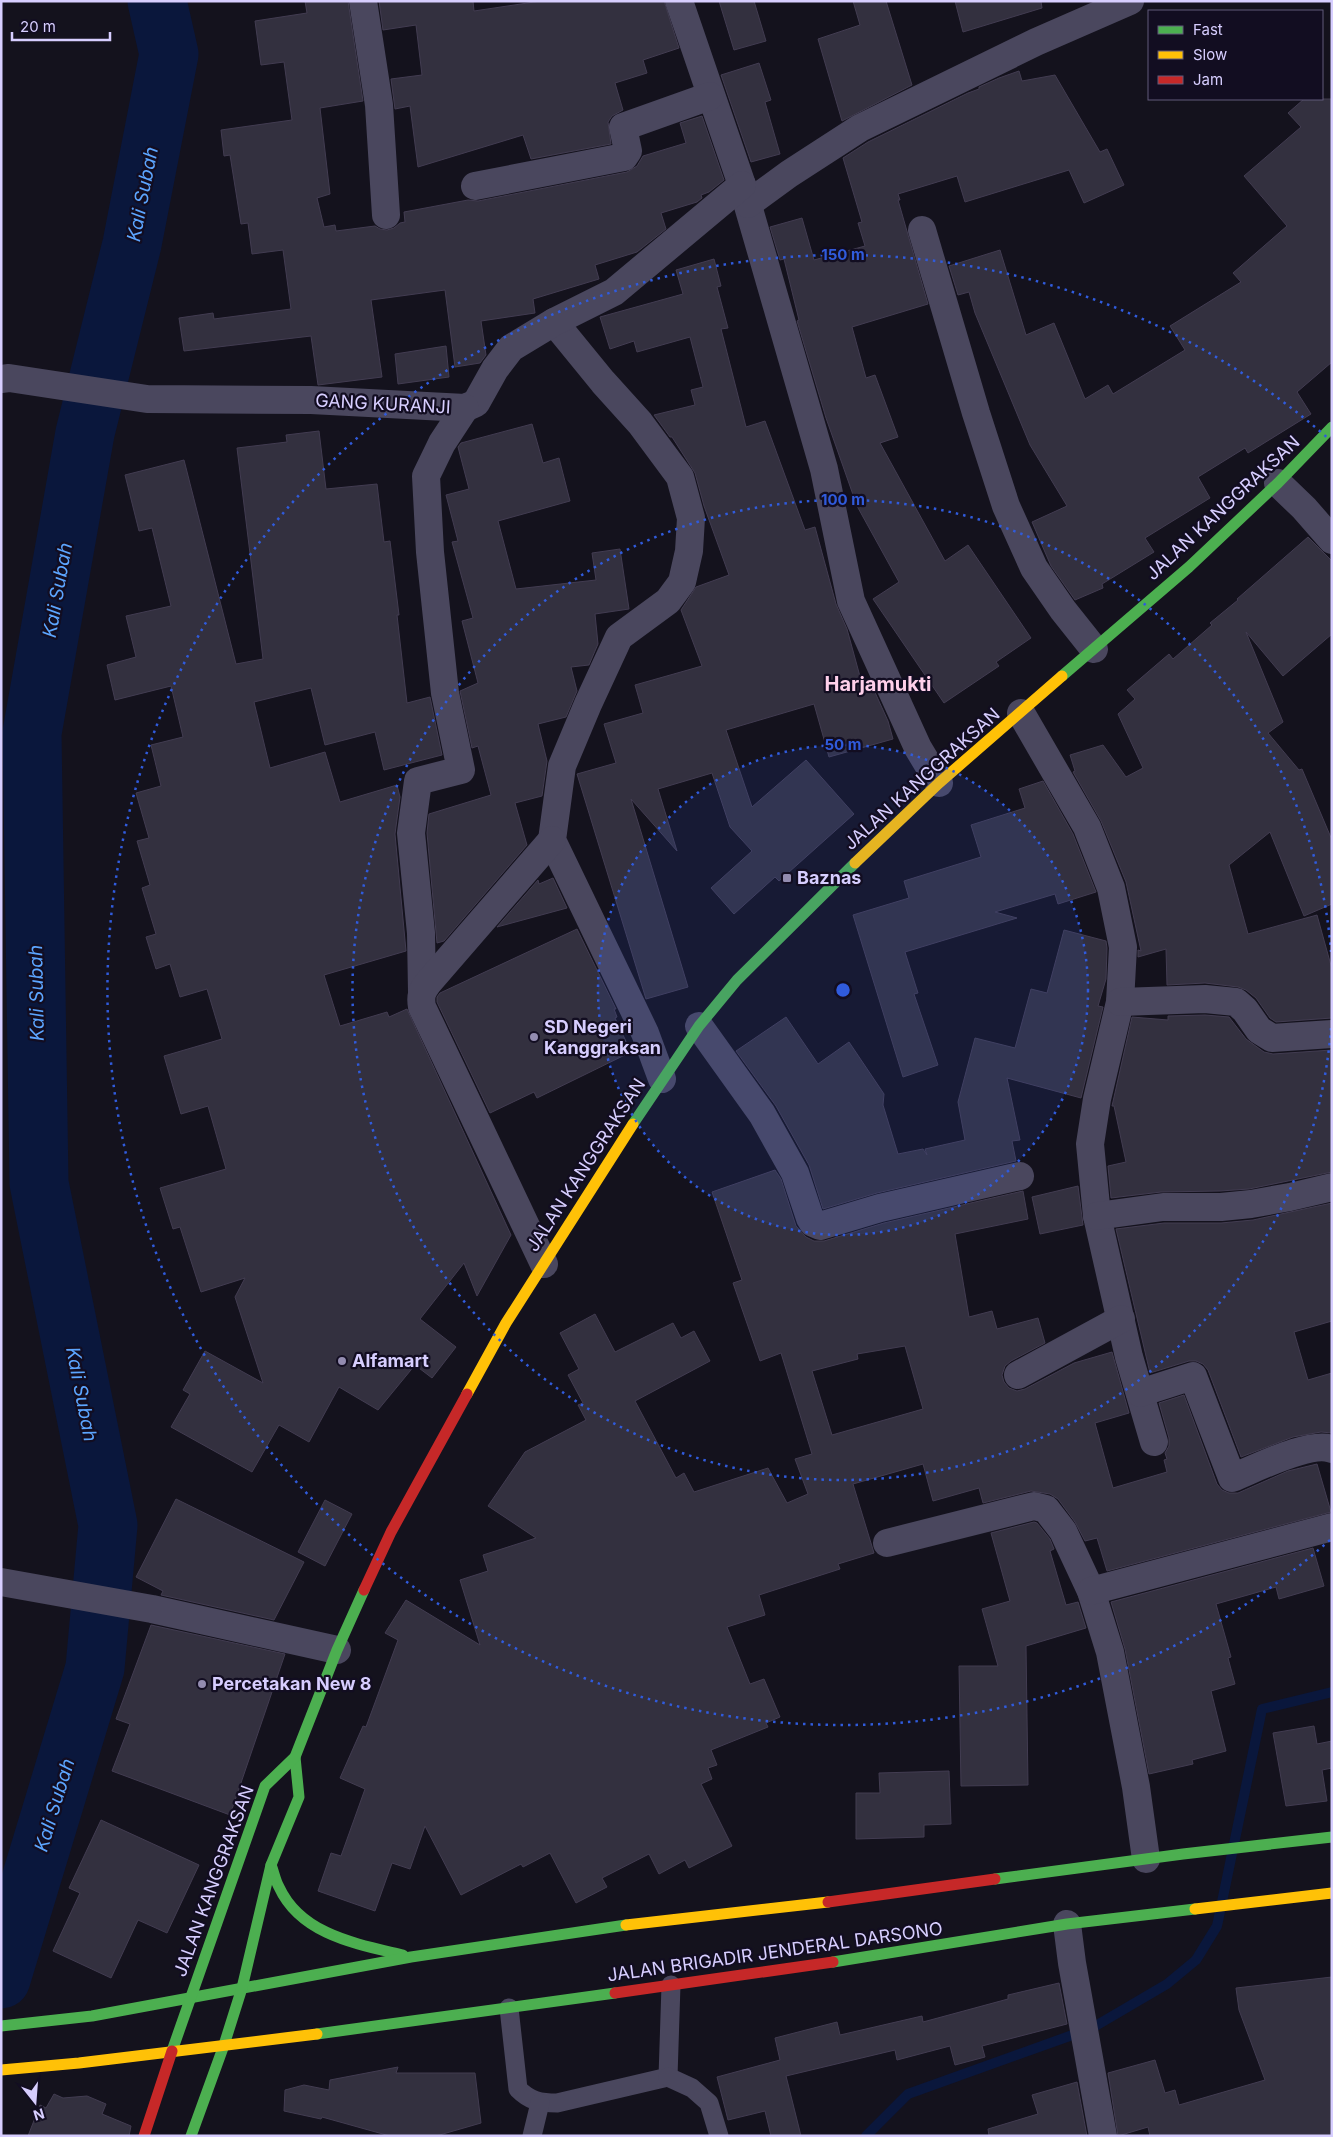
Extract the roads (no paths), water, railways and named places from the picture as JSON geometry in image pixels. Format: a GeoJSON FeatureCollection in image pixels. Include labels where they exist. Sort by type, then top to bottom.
{"type":"FeatureCollection","features":[{"type":"Feature","properties":{"kind":"main road","name":"JALAN KANGGRAKSAN"},"geometry":{"type":"LineString","coordinates":[[144,2136],[265,1786],[295,1757],[337,1650],[391,1532],[506,1323],[662,1079],[699,1026],[737,980],[783,932],[940,784],[1189,567],[1278,483],[1332,427]]}},
{"type":"Feature","properties":{"kind":"main road","name":"JALAN KANGGRAKSAN"},"geometry":{"type":"LineString","coordinates":[[191,2136],[224,2045],[242,1988],[271,1865],[299,1797],[295,1757]]}},
{"type":"Feature","properties":{"kind":"main road"},"geometry":{"type":"LineString","coordinates":[[1,2026],[92,2016],[411,1957],[591,1929],[781,1908],[1183,1854],[1332,1837]]}},
{"type":"Feature","properties":{"kind":"main road"},"geometry":{"type":"LineString","coordinates":[[271,1865],[279,1889],[292,1908],[310,1925],[343,1940],[411,1957]]}},
{"type":"Feature","properties":{"kind":"main road","name":"JALAN BRIGADIR JENDERAL DARSONO"},"geometry":{"type":"LineString","coordinates":[[1,2070],[79,2063],[509,2008],[814,1965],[1067,1924],[1332,1893]]}},
{"type":"Feature","properties":{"kind":"street"},"geometry":{"type":"LineString","coordinates":[[363,1],[378,105],[386,215]]}},
{"type":"Feature","properties":{"kind":"street"},"geometry":{"type":"LineString","coordinates":[[679,1],[745,195],[824,469],[852,601],[918,748],[940,784]]}},
{"type":"Feature","properties":{"kind":"street","name":"GANG KURANJI"},"geometry":{"type":"LineString","coordinates":[[5,379],[147,399],[311,400],[464,408],[476,403],[495,369],[510,348],[554,322],[614,292],[745,195],[789,174],[860,128],[1036,42],[1130,1]]}},
{"type":"Feature","properties":{"kind":"street"},"geometry":{"type":"LineString","coordinates":[[475,186],[624,157],[628,151],[623,127],[710,96]]}},
{"type":"Feature","properties":{"kind":"street"},"geometry":{"type":"LineString","coordinates":[[922,230],[976,413],[1006,506],[1034,568],[1063,610],[1094,649]]}},
{"type":"Feature","properties":{"kind":"street"},"geometry":{"type":"LineString","coordinates":[[422,992],[552,840],[562,766],[588,704],[620,637],[668,601],[682,582],[690,551],[691,518],[680,476],[640,424],[602,382],[554,322]]}},
{"type":"Feature","properties":{"kind":"street"},"geometry":{"type":"LineString","coordinates":[[464,408],[442,443],[426,476],[430,552],[444,693],[462,770],[418,781],[411,833],[421,933],[422,1007],[544,1264]]}},
{"type":"Feature","properties":{"kind":"street"},"geometry":{"type":"LineString","coordinates":[[1278,483],[1304,508],[1332,540]]}},
{"type":"Feature","properties":{"kind":"street"},"geometry":{"type":"LineString","coordinates":[[1021,712],[1087,827],[1111,888],[1123,947],[1120,1002],[1097,1099],[1090,1144],[1096,1216],[1129,1357],[1154,1442]]}},
{"type":"Feature","properties":{"kind":"street"},"geometry":{"type":"LineString","coordinates":[[552,840],[645,1033],[662,1079]]}},
{"type":"Feature","properties":{"kind":"street"},"geometry":{"type":"LineString","coordinates":[[1120,1002],[1205,999],[1236,1002],[1245,1010],[1259,1030],[1272,1038],[1332,1034]]}},
{"type":"Feature","properties":{"kind":"street"},"geometry":{"type":"LineString","coordinates":[[699,1026],[762,1114],[795,1173],[813,1223],[820,1226],[880,1208],[1020,1176]]}},
{"type":"Feature","properties":{"kind":"street"},"geometry":{"type":"LineString","coordinates":[[1096,1216],[1163,1207],[1221,1207],[1251,1204],[1332,1187]]}},
{"type":"Feature","properties":{"kind":"street"},"geometry":{"type":"LineString","coordinates":[[1018,1375],[1121,1319]]}},
{"type":"Feature","properties":{"kind":"street"},"geometry":{"type":"LineString","coordinates":[[1140,1393],[1193,1376],[1232,1478],[1306,1448],[1326,1446],[1332,1449]]}},
{"type":"Feature","properties":{"kind":"street"},"geometry":{"type":"LineString","coordinates":[[887,1543],[1034,1506],[1046,1509],[1058,1524],[1091,1592],[1110,1652],[1136,1787],[1146,1859]]}},
{"type":"Feature","properties":{"kind":"street"},"geometry":{"type":"LineString","coordinates":[[1091,1592],[1332,1527]]}},
{"type":"Feature","properties":{"kind":"street"},"geometry":{"type":"LineString","coordinates":[[1,1582],[152,1609],[337,1650]]}},
{"type":"Feature","properties":{"kind":"street"},"geometry":{"type":"LineString","coordinates":[[1067,1924],[1104,2136]]}},
{"type":"Feature","properties":{"kind":"lane"},"geometry":{"type":"LineString","coordinates":[[668,2076],[671,1986]]}},
{"type":"Feature","properties":{"kind":"lane"},"geometry":{"type":"LineString","coordinates":[[509,2008],[518,2089],[528,2098],[540,2103],[557,2103],[668,2076],[692,2088],[709,2104],[719,2136]]}},
{"type":"Feature","properties":{"kind":"lane"},"geometry":{"type":"LineString","coordinates":[[532,2136],[540,2103]]}},
{"type":"Feature","properties":{"kind":"waterway","name":"Kali Subah"},"geometry":{"type":"LineString","coordinates":[[1,1979],[95,1668],[108,1525],[39,1183],[32,733],[85,433],[132,244],[169,54],[157,1]]}},
{"type":"Feature","properties":{"kind":"waterway"},"geometry":{"type":"LineString","coordinates":[[866,2136],[908,2094],[1092,2028],[1167,1984],[1196,1960],[1217,1926],[1262,1709],[1332,1692]]}},
{"type":"Feature","properties":{"kind":"place","name":"Baznas"},"geometry":{"type":"Point","coordinates":[787,878]}},
{"type":"Feature","properties":{"kind":"place","name":"SD Negeri Kanggraksan"},"geometry":{"type":"Point","coordinates":[534,1037]}},
{"type":"Feature","properties":{"kind":"place","name":"Alfamart"},"geometry":{"type":"Point","coordinates":[342,1361]}},
{"type":"Feature","properties":{"kind":"place","name":"Percetakan New 8"},"geometry":{"type":"Point","coordinates":[202,1684]}},
{"type":"Feature","properties":{"kind":"district","name":"Harjamukti"},"geometry":{"type":"Point","coordinates":[878,684]}}]}
